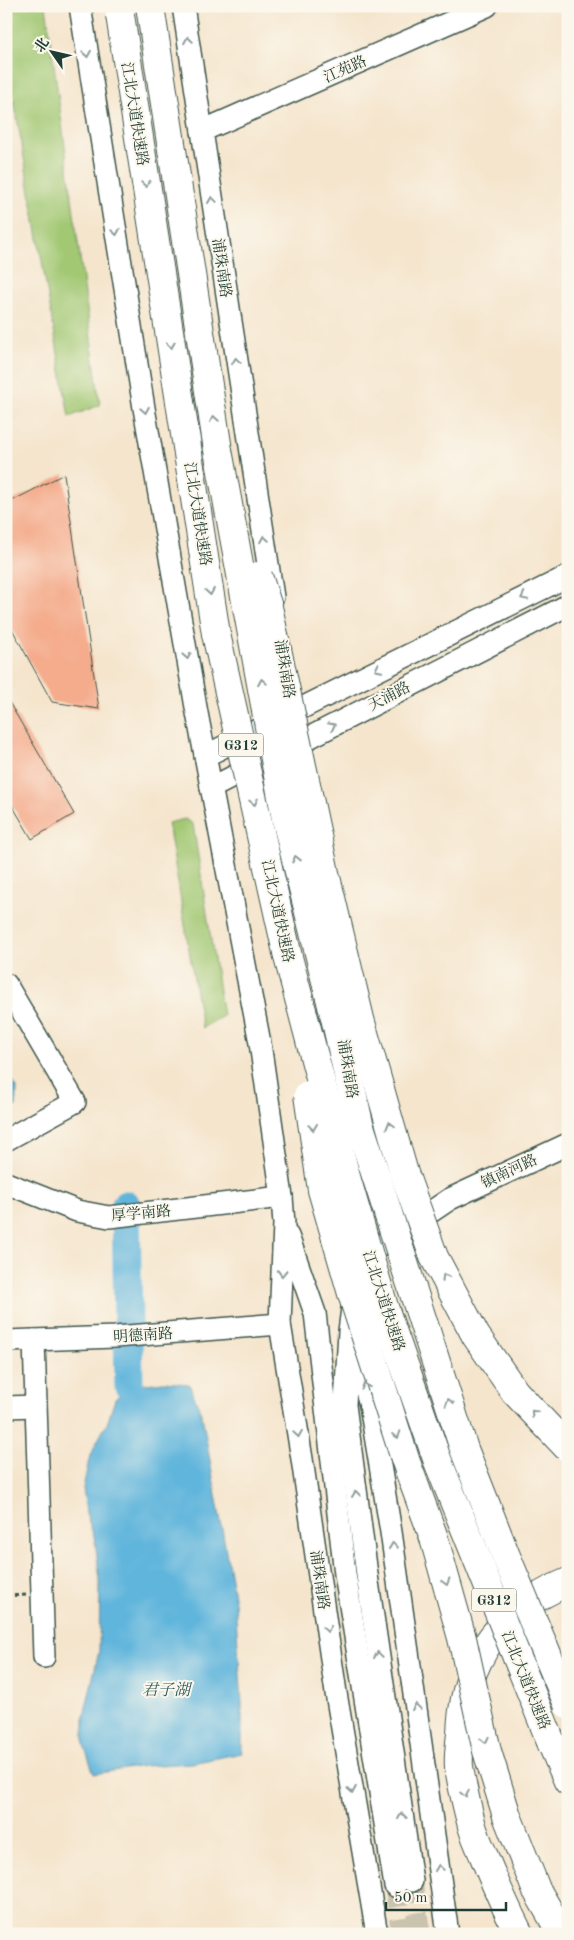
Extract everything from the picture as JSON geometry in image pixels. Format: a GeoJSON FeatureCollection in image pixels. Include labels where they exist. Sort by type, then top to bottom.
{"type":"FeatureCollection","features":[{"type":"Feature","properties":{"kind":"highway","name":"江北大道快速路"},"geometry":{"type":"LineString","coordinates":[[150,6],[218,450],[286,819],[359,1123],[464,1449],[506,1556],[568,1704]]}},
{"type":"Feature","properties":{"kind":"highway","name":"江北大道快速路"},"geometry":{"type":"LineString","coordinates":[[119,11],[216,634],[288,957],[346,1177],[384,1307],[437,1459],[550,1742],[568,1781]]}},
{"type":"Feature","properties":{"kind":"highway"},"geometry":{"type":"LineString","coordinates":[[218,450],[268,607],[325,873],[360,1019],[404,1173],[434,1256],[476,1336],[515,1392],[568,1448]]}},
{"type":"Feature","properties":{"kind":"highway"},"geometry":{"type":"LineString","coordinates":[[288,957],[322,1190],[359,1316],[406,1462],[433,1535],[462,1638],[487,1751],[507,1816],[536,1889],[560,1934],[568,1927]]}},
{"type":"Feature","properties":{"kind":"highway"},"geometry":{"type":"LineString","coordinates":[[519,1934],[498,1891],[472,1828],[459,1766],[462,1714],[466,1689],[482,1654],[497,1630],[517,1611],[544,1592],[568,1582]]}},
{"type":"Feature","properties":{"kind":"street","name":"浦珠南路"},"geometry":{"type":"LineString","coordinates":[[80,6],[144,408],[205,756],[260,1043],[282,1197],[284,1224],[280,1324],[336,1693],[377,1934]]}},
{"type":"Feature","properties":{"kind":"street","name":"浦珠南路"},"geometry":{"type":"LineString","coordinates":[[183,6],[240,391],[369,1196],[349,1330],[345,1406],[368,1582],[403,1884],[345,1574],[315,1313],[284,1224]]}},
{"type":"Feature","properties":{"kind":"street","name":"江苑路"},"geometry":{"type":"LineString","coordinates":[[202,131],[487,6]]}},
{"type":"Feature","properties":{"kind":"street"},"geometry":{"type":"LineString","coordinates":[[205,756],[568,576]]}},
{"type":"Feature","properties":{"kind":"street","name":"天浦路"},"geometry":{"type":"LineString","coordinates":[[211,788],[568,605]]}},
{"type":"Feature","properties":{"kind":"street"},"geometry":{"type":"LineString","coordinates":[[6,984],[75,1102],[6,1140]]}},
{"type":"Feature","properties":{"kind":"street","name":"镇南河路"},"geometry":{"type":"LineString","coordinates":[[359,1260],[450,1199],[568,1144]]}},
{"type":"Feature","properties":{"kind":"street","name":"厚学南路"},"geometry":{"type":"LineString","coordinates":[[6,1183],[77,1211],[109,1217],[282,1197]]}},
{"type":"Feature","properties":{"kind":"street"},"geometry":{"type":"LineString","coordinates":[[369,1196],[450,1199]]}},
{"type":"Feature","properties":{"kind":"street","name":"明德南路"},"geometry":{"type":"LineString","coordinates":[[6,1341],[115,1337],[280,1324]]}},
{"type":"Feature","properties":{"kind":"street","name":"浦珠南路"},"geometry":{"type":"LineString","coordinates":[[349,1330],[370,1405],[392,1542],[448,1934]]}},
{"type":"Feature","properties":{"kind":"street"},"geometry":{"type":"LineString","coordinates":[[34,1340],[44,1657]]}},
{"type":"Feature","properties":{"kind":"street"},"geometry":{"type":"LineString","coordinates":[[6,1407],[36,1406]]}},
{"type":"Feature","properties":{"kind":"green space"},"geometry":{"type":"Polygon","coordinates":[[[6,6],[46,6],[100,405],[69,417],[6,53],[6,6]]]}},
{"type":"Feature","properties":{"kind":"green space"},"geometry":{"type":"Polygon","coordinates":[[[185,819],[193,824],[223,1016],[202,1028],[168,823],[185,819]]]}},
{"type":"Feature","properties":{"kind":"water"},"geometry":{"type":"Polygon","coordinates":[[[6,1071],[17,1088],[16,1106],[6,1114],[6,1071]]]}},
{"type":"Feature","properties":{"kind":"water","name":"君子湖"},"geometry":{"type":"Polygon","coordinates":[[[163,1382],[189,1384],[202,1415],[235,1602],[242,1703],[242,1753],[192,1763],[144,1766],[94,1774],[84,1745],[84,1716],[99,1651],[100,1581],[95,1540],[86,1513],[83,1488],[90,1455],[108,1421],[115,1399],[129,1386],[163,1382]]]}},
{"type":"Feature","properties":{"kind":"building"},"geometry":{"type":"Polygon","coordinates":[[[64,474],[99,709],[52,702],[6,618],[6,504],[64,474]]]}},
{"type":"Feature","properties":{"kind":"building"},"geometry":{"type":"Polygon","coordinates":[[[6,697],[74,814],[32,839],[6,795],[6,697]]]}},
{"type":"Feature","properties":{"kind":"waterway"},"geometry":{"type":"LineString","coordinates":[[126,1205],[129,1386]]}},
{"type":"Feature","properties":{"kind":"tunnel"},"geometry":{"type":"LineString","coordinates":[[412,1881],[420,1934]]}},
{"type":"Feature","properties":{"kind":"tunnel"},"geometry":{"type":"LineString","coordinates":[[395,1886],[402,1934]]}}]}
